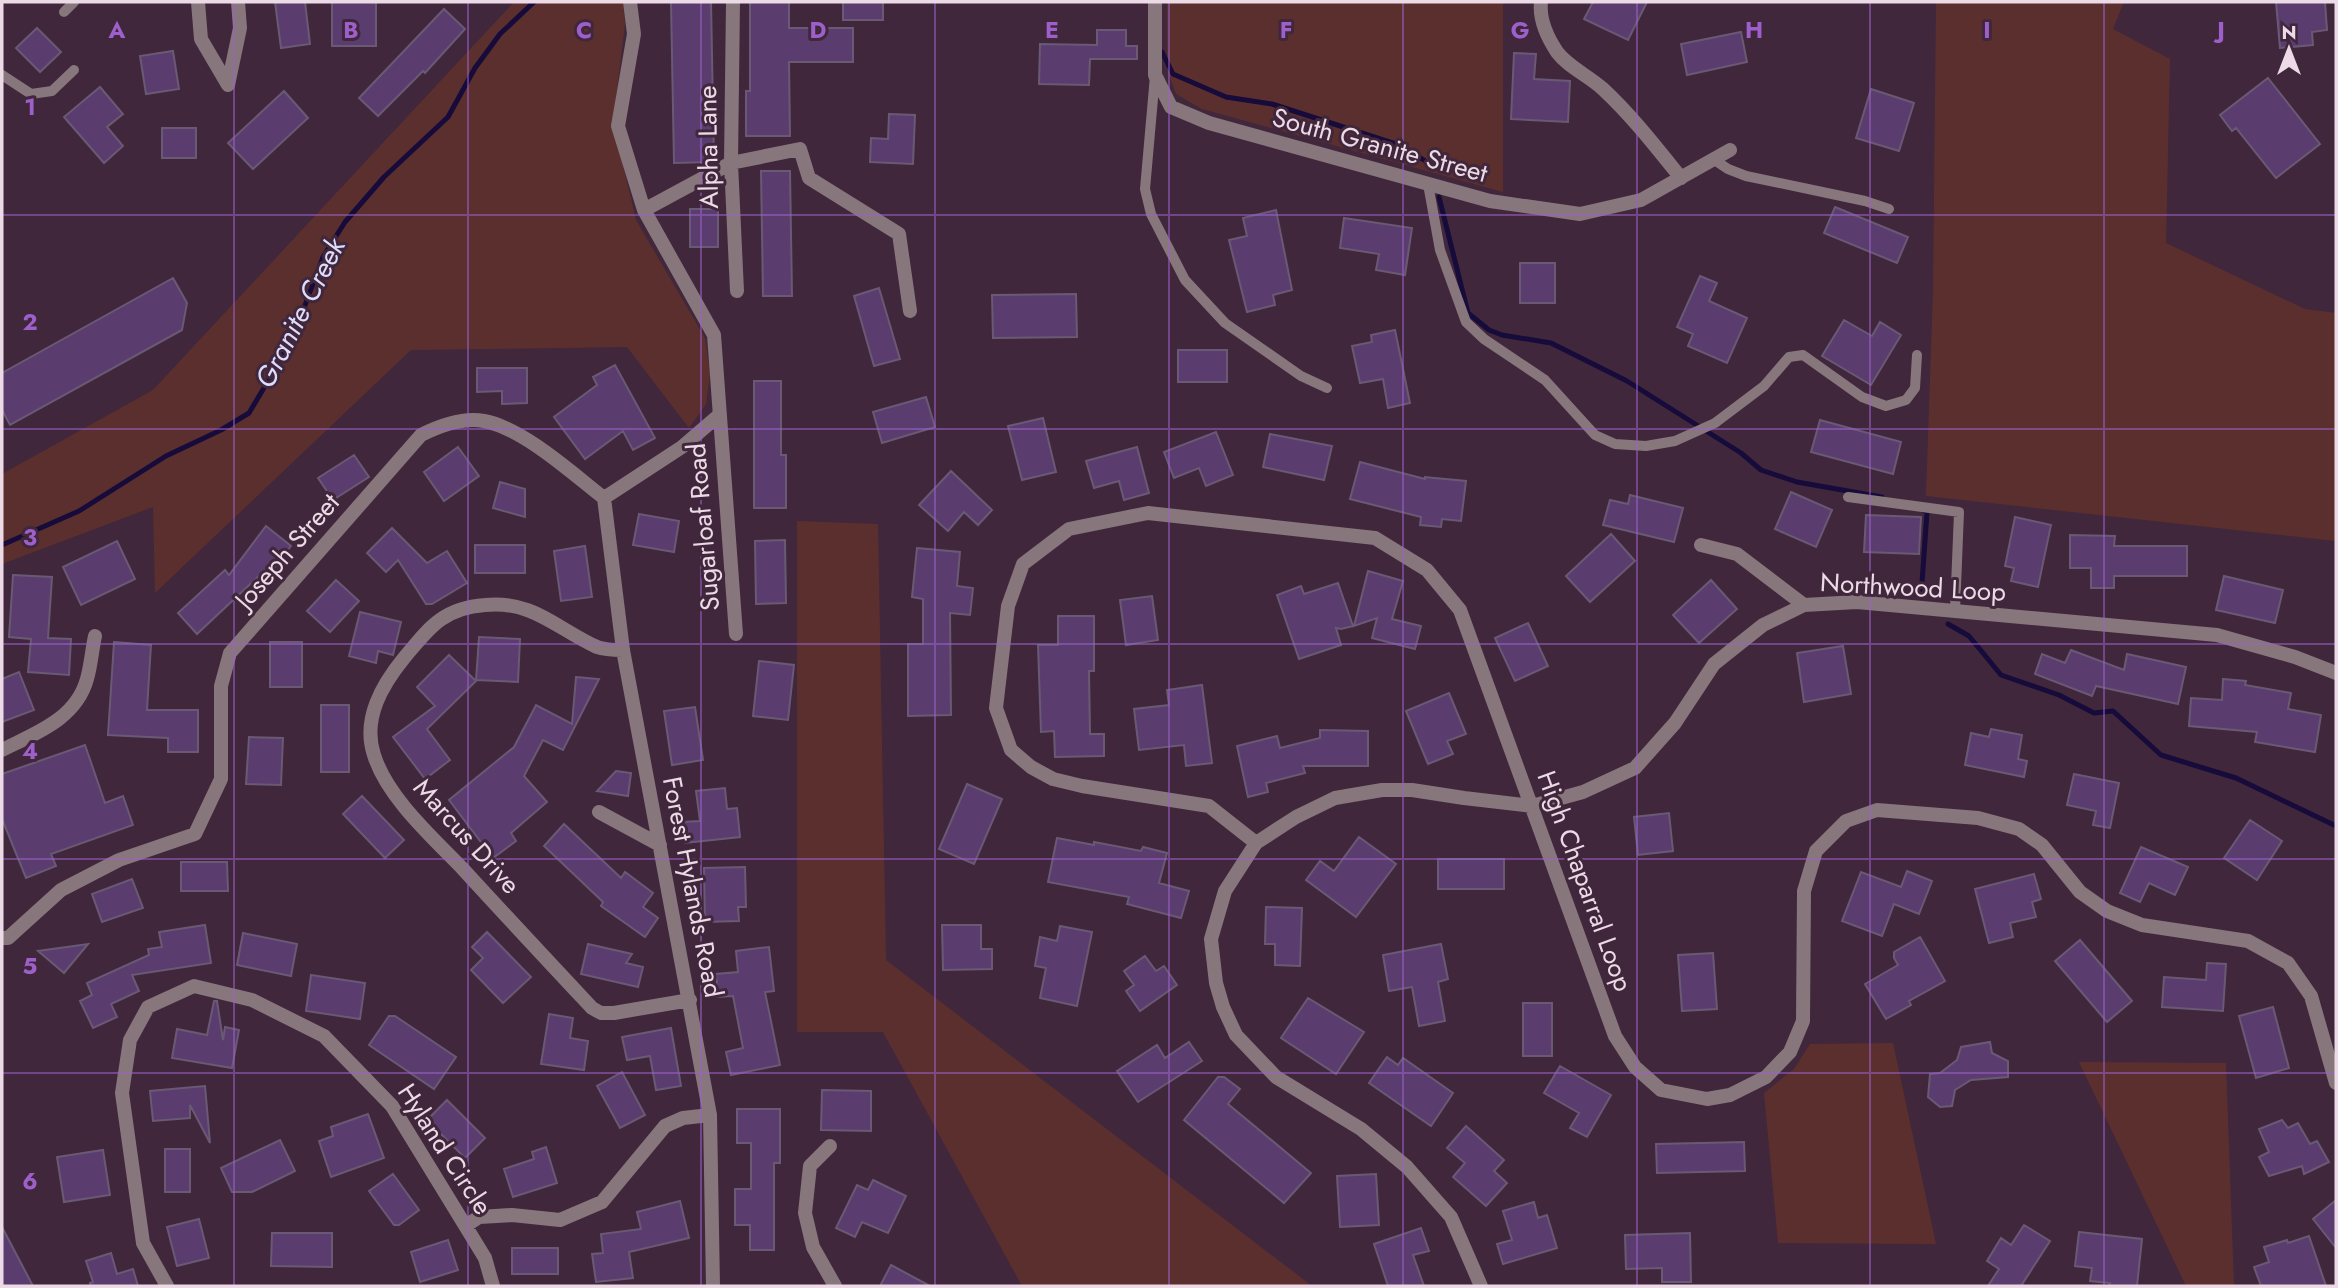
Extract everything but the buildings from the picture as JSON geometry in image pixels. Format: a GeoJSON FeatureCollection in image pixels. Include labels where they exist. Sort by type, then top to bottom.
{"type":"FeatureCollection","features":[{"type":"Feature","properties":{"kind":"street"},"geometry":{"type":"LineString","coordinates":[[198,2],[201,38],[228,85],[240,28],[237,2]]}},
{"type":"Feature","properties":{"kind":"street"},"geometry":{"type":"LineString","coordinates":[[604,498],[682,447],[718,416],[714,335],[644,210],[618,126],[634,34],[631,2]]}},
{"type":"Feature","properties":{"kind":"street","name":"Alpha Lane"},"geometry":{"type":"LineString","coordinates":[[733,2],[731,163],[737,291]]}},
{"type":"Feature","properties":{"kind":"street"},"geometry":{"type":"LineString","coordinates":[[1541,2],[1540,10],[1547,36],[1559,55],[1602,88],[1625,111],[1681,178]]}},
{"type":"Feature","properties":{"kind":"street","name":"South Granite Street"},"geometry":{"type":"LineString","coordinates":[[1155,4],[1155,75],[1171,107],[1209,123],[1249,135],[1490,201],[1580,214],[1641,200],[1730,150]]}},
{"type":"Feature","properties":{"kind":"street"},"geometry":{"type":"LineString","coordinates":[[644,210],[731,163],[800,149],[809,178],[900,234],[910,311]]}},
{"type":"Feature","properties":{"kind":"street","name":"Sugarloaf Road"},"geometry":{"type":"LineString","coordinates":[[718,416],[736,634]]}},
{"type":"Feature","properties":{"kind":"street","name":"Joseph Street"},"geometry":{"type":"LineString","coordinates":[[2,938],[8,938],[61,890],[119,860],[195,834],[221,779],[221,686],[230,653],[421,435],[446,424],[484,421],[526,439],[604,498]]}},
{"type":"Feature","properties":{"kind":"street","name":"Forest Hylands Road"},"geometry":{"type":"LineString","coordinates":[[604,498],[624,650],[710,1115],[713,1286]]}},
{"type":"Feature","properties":{"kind":"street","name":"High Chaparral Loop"},"geometry":{"type":"LineString","coordinates":[[1256,843],[1209,806],[1053,779],[1031,767],[1011,750],[996,708],[1008,606],[1023,564],[1069,529],[1148,513],[1376,538],[1427,570],[1460,610],[1615,1036],[1635,1067],[1661,1090],[1707,1099],[1730,1095],[1766,1077],[1790,1052],[1803,1021],[1804,891],[1816,850],[1846,821],[1877,810],[1979,818],[2019,829],[2042,845],[2080,892],[2106,911],[2143,925],[2248,941],[2288,963],[2311,996],[2336,1083]]}},
{"type":"Feature","properties":{"kind":"street"},"geometry":{"type":"LineString","coordinates":[[1701,545],[1737,554],[1804,605]]}},
{"type":"Feature","properties":{"kind":"street","name":"Northwood Loop"},"geometry":{"type":"LineString","coordinates":[[1481,1286],[1451,1217],[1407,1167],[1361,1129],[1276,1077],[1236,1035],[1216,984],[1212,939],[1225,891],[1256,843],[1296,817],[1335,798],[1382,790],[1412,790],[1532,806],[1583,792],[1635,768],[1675,723],[1714,664],[1763,625],[1804,605],[1857,602],[2217,635],[2295,657],[2336,673]]}},
{"type":"Feature","properties":{"kind":"street","name":"Marcus Drive"},"geometry":{"type":"LineString","coordinates":[[624,650],[600,648],[542,615],[515,606],[486,605],[459,609],[434,623],[385,681],[374,706],[371,730],[374,755],[396,798],[592,1008],[601,1013],[614,1013],[690,1000]]}},
{"type":"Feature","properties":{"kind":"street"},"geometry":{"type":"LineString","coordinates":[[2,750],[59,721],[80,697],[87,679],[95,636]]}},
{"type":"Feature","properties":{"kind":"street"},"geometry":{"type":"LineString","coordinates":[[599,811],[660,845]]}},
{"type":"Feature","properties":{"kind":"street","name":"Hyland Circle"},"geometry":{"type":"LineString","coordinates":[[167,1286],[143,1243],[122,1093],[130,1040],[148,1007],[194,986],[252,1000],[324,1036],[392,1106],[467,1225],[485,1258],[493,1286]]}},
{"type":"Feature","properties":{"kind":"street"},"geometry":{"type":"LineString","coordinates":[[467,1225],[479,1217],[512,1215],[560,1220],[591,1207],[602,1202],[665,1126],[683,1118],[710,1115]]}},
{"type":"Feature","properties":{"kind":"street"},"geometry":{"type":"LineString","coordinates":[[830,1146],[810,1166],[804,1213],[813,1247],[835,1286]]}},
{"type":"Feature","properties":{"kind":"lane"},"geometry":{"type":"LineString","coordinates":[[64,12],[74,2]]}},
{"type":"Feature","properties":{"kind":"lane"},"geometry":{"type":"LineString","coordinates":[[2,75],[31,94],[52,91],[74,70]]}},
{"type":"Feature","properties":{"kind":"lane"},"geometry":{"type":"LineString","coordinates":[[1155,75],[1145,188],[1151,214],[1185,279],[1225,323],[1301,376],[1327,388]]}},
{"type":"Feature","properties":{"kind":"lane"},"geometry":{"type":"LineString","coordinates":[[1713,159],[1728,170],[1746,176],[1865,201],[1889,209]]}},
{"type":"Feature","properties":{"kind":"lane"},"geometry":{"type":"LineString","coordinates":[[1428,184],[1440,250],[1466,322],[1484,339],[1545,380],[1595,435],[1615,444],[1646,446],[1675,441],[1715,423],[1764,386],[1789,357],[1803,355],[1862,397],[1886,406],[1906,400],[1914,388],[1917,355]]}},
{"type":"Feature","properties":{"kind":"lane"},"geometry":{"type":"LineString","coordinates":[[1848,497],[1959,512],[1955,611]]}},
{"type":"Feature","properties":{"kind":"shaded area"},"geometry":{"type":"Polygon","coordinates":[[[514,2],[623,2],[625,24],[613,123],[636,220],[705,338],[710,374],[706,404],[689,428],[627,347],[411,350],[155,593],[153,507],[2,564],[2,474],[153,390],[514,2]]]}},
{"type":"Feature","properties":{"kind":"shaded area"},"geometry":{"type":"Polygon","coordinates":[[[1167,2],[1503,2],[1503,192],[1202,109],[1176,94],[1167,69],[1167,2]]]}},
{"type":"Feature","properties":{"kind":"shaded area"},"geometry":{"type":"Polygon","coordinates":[[[1936,2],[2124,2],[2113,29],[2170,59],[2166,243],[2305,309],[2336,313],[2336,541],[1926,496],[1933,291],[1936,2]]]}},
{"type":"Feature","properties":{"kind":"shaded area"},"geometry":{"type":"Polygon","coordinates":[[[797,521],[878,524],[886,960],[1312,1286],[1022,1286],[883,1032],[797,1032],[797,521]]]}},
{"type":"Feature","properties":{"kind":"shaded area"},"geometry":{"type":"Polygon","coordinates":[[[1893,1043],[1936,1244],[1778,1243],[1764,1093],[1794,1069],[1810,1044],[1893,1043]]]}},
{"type":"Feature","properties":{"kind":"shaded area"},"geometry":{"type":"Polygon","coordinates":[[[2079,1062],[2226,1063],[2234,1286],[2186,1286],[2079,1062]]]}},
{"type":"Feature","properties":{"kind":"waterway","name":"Granite Creek"},"geometry":{"type":"LineString","coordinates":[[2,545],[79,511],[166,456],[221,430],[249,413],[271,376],[304,308],[323,257],[345,222],[384,177],[448,117],[475,68],[500,34],[534,2]]}},
{"type":"Feature","properties":{"kind":"waterway"},"geometry":{"type":"LineString","coordinates":[[1162,52],[1173,74],[1226,97],[1272,104],[1402,146],[1430,164]]}},
{"type":"Feature","properties":{"kind":"waterway"},"geometry":{"type":"LineString","coordinates":[[1439,197],[1468,313],[1489,330],[1502,335],[1551,343],[1627,381],[1741,453],[1761,470],[1797,482],[1882,497]]}},
{"type":"Feature","properties":{"kind":"waterway"},"geometry":{"type":"LineString","coordinates":[[1921,509],[1927,512],[1921,597]]}},
{"type":"Feature","properties":{"kind":"waterway"},"geometry":{"type":"LineString","coordinates":[[1948,624],[1969,636],[2001,675],[2059,695],[2094,713],[2113,711],[2161,755],[2236,778],[2336,826]]}}]}
